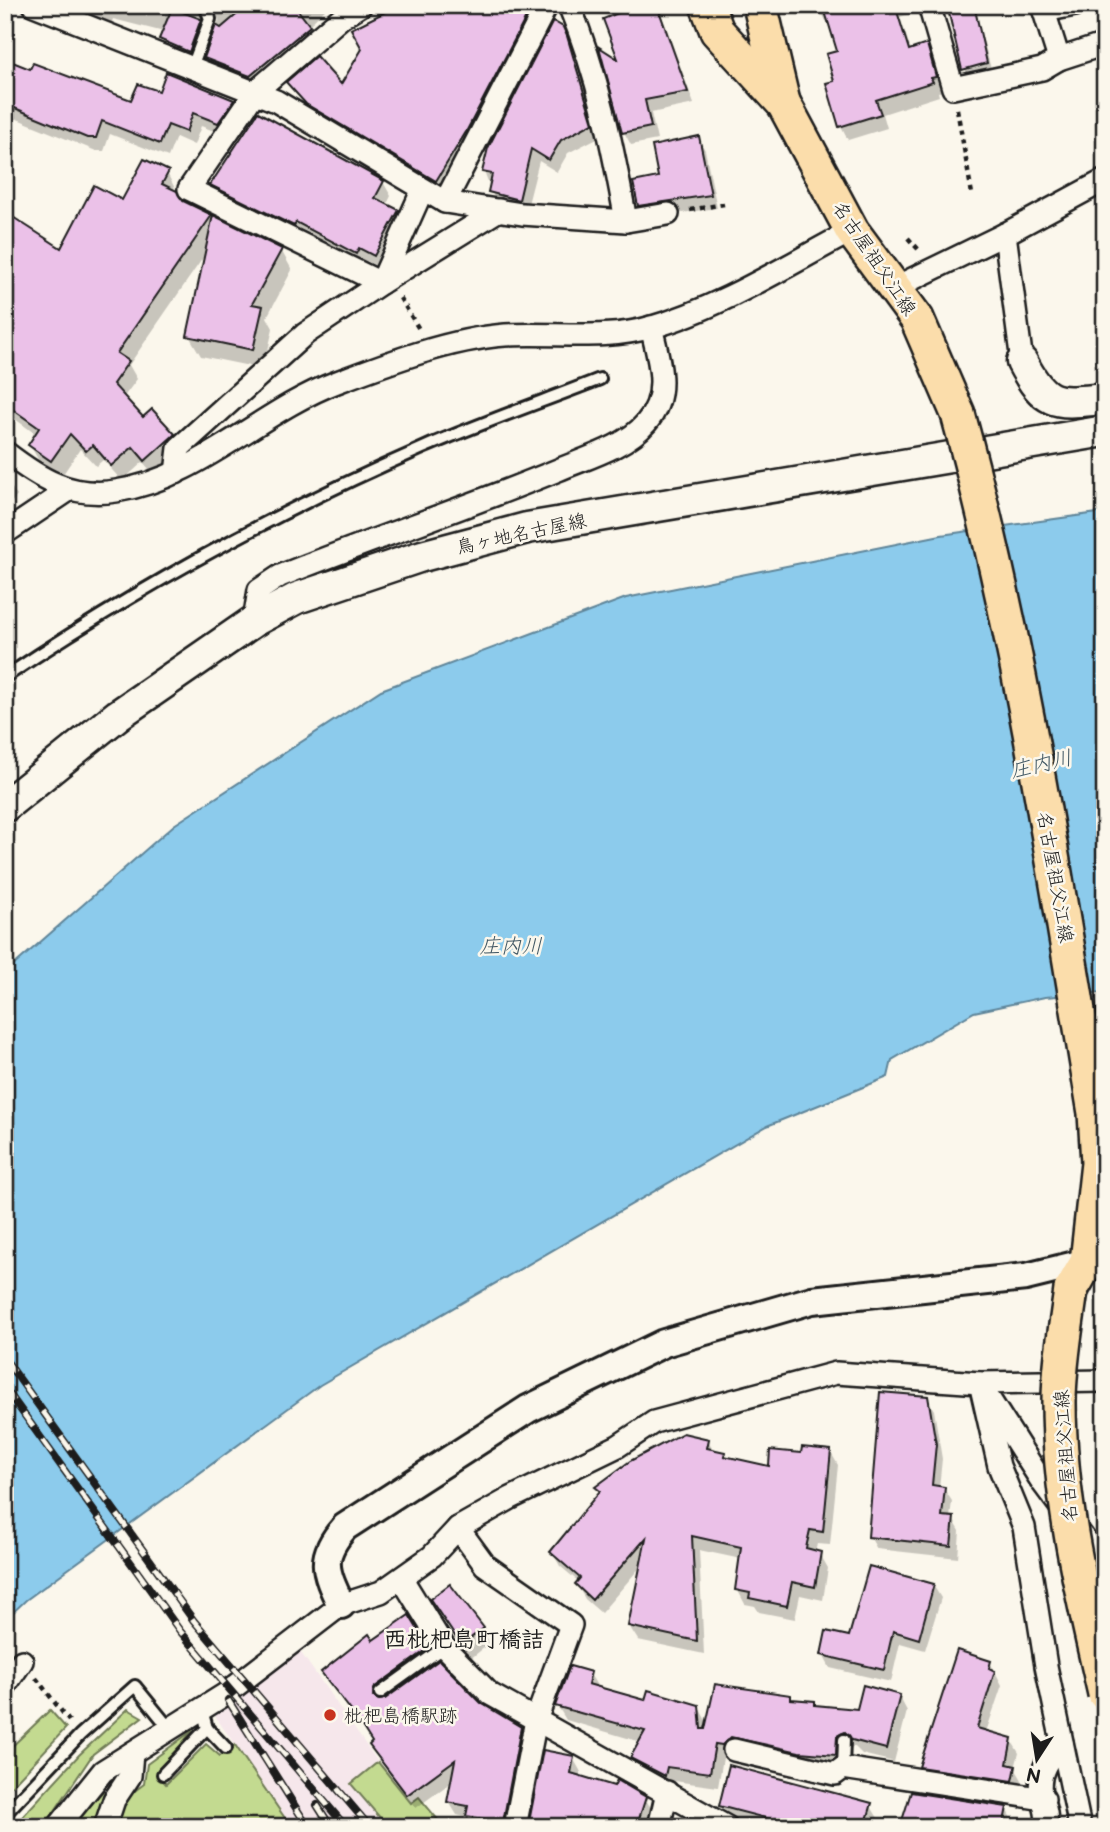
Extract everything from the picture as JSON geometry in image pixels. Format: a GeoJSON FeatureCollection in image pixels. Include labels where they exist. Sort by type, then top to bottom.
{"type":"FeatureCollection","features":[{"type":"Feature","properties":{"kind":"main road","name":"名古屋祖父江線"},"geometry":{"type":"LineString","coordinates":[[707,5],[717,31],[783,104],[852,231],[896,287],[917,319],[958,414],[983,504],[1024,688],[1095,1113],[1098,1163],[1088,1271],[1062,1354],[1059,1402],[1063,1482],[1071,1546],[1105,1694]]}},
{"type":"Feature","properties":{"kind":"main road","name":"名古屋祖父江線"},"geometry":{"type":"LineString","coordinates":[[760,5],[783,104]]}},
{"type":"Feature","properties":{"kind":"main road"},"geometry":{"type":"LineString","coordinates":[[1022,362],[1036,389],[1058,402],[1105,399]]}},
{"type":"Feature","properties":{"kind":"main road","name":"鳥ヶ地名古屋線"},"geometry":{"type":"LineString","coordinates":[[5,806],[118,715],[254,621],[298,598],[410,560],[527,528],[1105,430]]}},
{"type":"Feature","properties":{"kind":"street"},"geometry":{"type":"LineString","coordinates":[[34,5],[276,101],[422,191],[445,202],[499,210],[626,221],[668,214]]}},
{"type":"Feature","properties":{"kind":"street"},"geometry":{"type":"LineString","coordinates":[[361,5],[342,17],[256,92],[189,189],[385,281]]}},
{"type":"Feature","properties":{"kind":"street"},"geometry":{"type":"LineString","coordinates":[[445,202],[547,5]]}},
{"type":"Feature","properties":{"kind":"street"},"geometry":{"type":"LineString","coordinates":[[569,5],[583,41],[611,135],[626,221]]}},
{"type":"Feature","properties":{"kind":"street"},"geometry":{"type":"LineString","coordinates":[[929,5],[953,88],[1042,69],[1059,59],[1105,44]]}},
{"type":"Feature","properties":{"kind":"street"},"geometry":{"type":"LineString","coordinates":[[1059,59],[1043,8],[1075,5]]}},
{"type":"Feature","properties":{"kind":"street"},"geometry":{"type":"LineString","coordinates":[[896,287],[1005,234],[1105,180]]}},
{"type":"Feature","properties":{"kind":"street"},"geometry":{"type":"LineString","coordinates":[[385,281],[422,191]]}},
{"type":"Feature","properties":{"kind":"street"},"geometry":{"type":"LineString","coordinates":[[176,473],[179,448],[304,334],[499,210]]}},
{"type":"Feature","properties":{"kind":"street"},"geometry":{"type":"LineString","coordinates":[[5,453],[33,474],[69,490],[113,491],[176,473],[290,402],[337,382],[455,343],[504,335],[576,336],[651,327],[723,299],[852,231]]}},
{"type":"Feature","properties":{"kind":"street"},"geometry":{"type":"LineString","coordinates":[[1005,234],[1022,362]]}},
{"type":"Feature","properties":{"kind":"street"},"geometry":{"type":"LineString","coordinates":[[254,621],[259,590],[280,576],[532,480],[631,436],[646,423],[658,405],[663,378],[651,327]]}},
{"type":"Feature","properties":{"kind":"street"},"geometry":{"type":"LineString","coordinates":[[5,533],[69,490]]}},
{"type":"Feature","properties":{"kind":"street"},"geometry":{"type":"LineString","coordinates":[[341,1605],[328,1577],[326,1556],[333,1540],[345,1527],[528,1409],[664,1343],[812,1300],[1088,1271]]}},
{"type":"Feature","properties":{"kind":"street"},"geometry":{"type":"LineString","coordinates":[[58,1827],[103,1771],[170,1729],[204,1719],[341,1605],[381,1592],[432,1556],[458,1528],[511,1498],[618,1446],[654,1422],[836,1373],[980,1383],[1105,1381]]}},
{"type":"Feature","properties":{"kind":"street"},"geometry":{"type":"LineString","coordinates":[[980,1383],[1042,1482],[1085,1540],[1105,1593]]}},
{"type":"Feature","properties":{"kind":"street"},"geometry":{"type":"LineString","coordinates":[[980,1383],[999,1466],[1024,1527],[1046,1667],[1080,1827]]}},
{"type":"Feature","properties":{"kind":"street"},"geometry":{"type":"LineString","coordinates":[[458,1528],[485,1565],[571,1625],[536,1720],[515,1827]]}},
{"type":"Feature","properties":{"kind":"street"},"geometry":{"type":"LineString","coordinates":[[402,1579],[444,1647],[490,1694],[727,1827]]}},
{"type":"Feature","properties":{"kind":"street"},"geometry":{"type":"LineString","coordinates":[[5,1686],[22,1661]]}},
{"type":"Feature","properties":{"kind":"street"},"geometry":{"type":"LineString","coordinates":[[1046,1827],[1048,1811],[1041,1792],[1045,1761],[1062,1743]]}},
{"type":"Feature","properties":{"kind":"street"},"geometry":{"type":"LineString","coordinates":[[734,1750],[835,1774],[843,1768],[1044,1799]]}},
{"type":"Feature","properties":{"kind":"street"},"geometry":{"type":"LineString","coordinates":[[105,1827],[114,1800],[130,1776],[132,1753]]}},
{"type":"Feature","properties":{"kind":"street"},"geometry":{"type":"LineString","coordinates":[[659,1827],[667,1792]]}},
{"type":"Feature","properties":{"kind":"lane"},"geometry":{"type":"LineString","coordinates":[[192,67],[210,19],[205,5]]}},
{"type":"Feature","properties":{"kind":"lane"},"geometry":{"type":"LineString","coordinates":[[5,677],[145,590],[270,520],[432,444],[600,379]]}},
{"type":"Feature","properties":{"kind":"lane"},"geometry":{"type":"LineString","coordinates":[[380,1693],[444,1647]]}},
{"type":"Feature","properties":{"kind":"lane"},"geometry":{"type":"LineString","coordinates":[[5,1814],[80,1735],[135,1686],[170,1729]]}},
{"type":"Feature","properties":{"kind":"lane"},"geometry":{"type":"LineString","coordinates":[[163,1774],[204,1719],[226,1748]]}},
{"type":"Feature","properties":{"kind":"lane"},"geometry":{"type":"LineString","coordinates":[[843,1768],[844,1740]]}},
{"type":"Feature","properties":{"kind":"path"},"geometry":{"type":"LineString","coordinates":[[953,88],[972,194]]}},
{"type":"Feature","properties":{"kind":"path"},"geometry":{"type":"LineString","coordinates":[[668,214],[724,204]]}},
{"type":"Feature","properties":{"kind":"path"},"geometry":{"type":"LineString","coordinates":[[385,281],[432,351]]}},
{"type":"Feature","properties":{"kind":"path"},"geometry":{"type":"LineString","coordinates":[[22,1661],[80,1735]]}},
{"type":"Feature","properties":{"kind":"shaded area"},"geometry":{"type":"Polygon","coordinates":[[[299,1650],[378,1762],[411,1803],[419,1797],[444,1827],[238,1827],[220,1756],[235,1745],[215,1716],[299,1650]]]}},
{"type":"Feature","properties":{"kind":"green space"},"geometry":{"type":"Polygon","coordinates":[[[128,1709],[142,1717],[93,1754],[44,1827],[13,1827],[79,1755],[128,1709]]]}},
{"type":"Feature","properties":{"kind":"green space"},"geometry":{"type":"Polygon","coordinates":[[[50,1710],[66,1728],[5,1793],[5,1753],[50,1710]]]}},
{"type":"Feature","properties":{"kind":"green space"},"geometry":{"type":"Polygon","coordinates":[[[193,1730],[157,1774],[166,1784],[206,1744],[220,1756],[235,1745],[291,1827],[111,1827],[120,1802],[144,1784],[147,1764],[193,1730]]]}},
{"type":"Feature","properties":{"kind":"green space"},"geometry":{"type":"Polygon","coordinates":[[[378,1762],[411,1803],[419,1797],[444,1827],[388,1827],[351,1784],[378,1762]]]}},
{"type":"Feature","properties":{"kind":"green space"},"geometry":{"type":"Polygon","coordinates":[[[103,1791],[106,1793],[96,1827],[71,1827],[103,1791]]]}},
{"type":"Feature","properties":{"kind":"water","name":"庄内川"},"geometry":{"type":"Polygon","coordinates":[[[1105,512],[1105,992],[1045,997],[974,1012],[892,1060],[888,1077],[767,1126],[320,1385],[26,1600],[5,1620],[5,973],[174,825],[381,690],[626,598],[941,535],[1105,512]]]}},
{"type":"Feature","properties":{"kind":"building"},"geometry":{"type":"Polygon","coordinates":[[[248,5],[294,5],[310,26],[250,76],[204,58],[216,25],[221,28],[248,5]]]}},
{"type":"Feature","properties":{"kind":"building"},"geometry":{"type":"Polygon","coordinates":[[[399,5],[526,5],[531,8],[466,132],[436,181],[306,104],[286,82],[316,56],[341,84],[362,49],[351,29],[399,5]]]}},
{"type":"Feature","properties":{"kind":"building"},"geometry":{"type":"Polygon","coordinates":[[[638,5],[657,5],[688,92],[645,100],[651,127],[622,133],[599,47],[618,59],[603,19],[638,5]]]}},
{"type":"Feature","properties":{"kind":"building"},"geometry":{"type":"Polygon","coordinates":[[[823,5],[895,5],[909,50],[927,44],[936,77],[931,78],[933,82],[876,100],[881,114],[839,127],[826,83],[834,81],[826,54],[837,51],[823,5]]]}},
{"type":"Feature","properties":{"kind":"building"},"geometry":{"type":"Polygon","coordinates":[[[947,5],[974,5],[987,63],[962,70],[947,5]]]}},
{"type":"Feature","properties":{"kind":"building"},"geometry":{"type":"Polygon","coordinates":[[[172,8],[201,19],[189,52],[159,39],[172,8]]]}},
{"type":"Feature","properties":{"kind":"building"},"geometry":{"type":"Polygon","coordinates":[[[553,21],[563,27],[567,36],[593,123],[561,140],[549,160],[531,149],[519,200],[488,192],[492,174],[482,172],[488,148],[553,21]]]}},
{"type":"Feature","properties":{"kind":"building"},"geometry":{"type":"Polygon","coordinates":[[[5,59],[30,69],[33,63],[131,100],[138,84],[159,91],[166,72],[234,100],[218,123],[193,113],[186,132],[168,125],[160,144],[102,121],[96,138],[87,138],[5,104],[5,59]]]}},
{"type":"Feature","properties":{"kind":"building"},"geometry":{"type":"Polygon","coordinates":[[[258,112],[384,181],[375,198],[399,210],[374,256],[359,248],[356,254],[296,222],[294,226],[210,185],[258,112]]]}},
{"type":"Feature","properties":{"kind":"building"},"geometry":{"type":"Polygon","coordinates":[[[699,136],[711,195],[638,206],[633,182],[658,177],[652,146],[699,136]]]}},
{"type":"Feature","properties":{"kind":"building"},"geometry":{"type":"Polygon","coordinates":[[[144,159],[169,171],[162,184],[177,191],[183,201],[212,215],[117,353],[129,361],[113,384],[143,417],[152,409],[175,434],[145,461],[133,447],[111,466],[93,445],[86,451],[70,434],[51,461],[28,445],[39,428],[5,404],[5,212],[61,248],[94,185],[122,200],[144,159]]]}},
{"type":"Feature","properties":{"kind":"building"},"geometry":{"type":"Polygon","coordinates":[[[213,215],[282,249],[252,304],[263,306],[253,350],[187,336],[213,215]]]}},
{"type":"Feature","properties":{"kind":"building"},"geometry":{"type":"Polygon","coordinates":[[[880,1392],[928,1396],[936,1444],[932,1485],[945,1487],[942,1516],[954,1517],[951,1546],[868,1537],[880,1392]]]}},
{"type":"Feature","properties":{"kind":"building"},"geometry":{"type":"Polygon","coordinates":[[[683,1433],[709,1439],[707,1448],[725,1452],[724,1456],[769,1466],[770,1450],[801,1453],[802,1447],[831,1450],[823,1532],[810,1530],[806,1548],[821,1552],[815,1587],[792,1582],[787,1606],[749,1598],[750,1593],[735,1590],[741,1547],[692,1536],[697,1641],[628,1626],[646,1538],[592,1600],[575,1584],[580,1578],[550,1552],[600,1491],[595,1487],[630,1461],[683,1433]]]}},
{"type":"Feature","properties":{"kind":"building"},"geometry":{"type":"Polygon","coordinates":[[[869,1566],[934,1584],[919,1639],[893,1631],[884,1670],[821,1655],[826,1631],[849,1636],[869,1566]]]}},
{"type":"Feature","properties":{"kind":"building"},"geometry":{"type":"Polygon","coordinates":[[[450,1584],[484,1628],[461,1645],[430,1599],[450,1584]]]}},
{"type":"Feature","properties":{"kind":"building"},"geometry":{"type":"Polygon","coordinates":[[[409,1615],[429,1648],[375,1687],[373,1697],[385,1699],[439,1660],[481,1703],[521,1727],[503,1822],[466,1816],[468,1806],[447,1802],[455,1760],[407,1795],[369,1745],[372,1742],[356,1717],[321,1672],[369,1634],[373,1640],[409,1615]]]}},
{"type":"Feature","properties":{"kind":"building"},"geometry":{"type":"Polygon","coordinates":[[[957,1650],[991,1661],[989,1668],[995,1671],[977,1728],[1012,1738],[1007,1764],[1016,1766],[1013,1781],[919,1767],[957,1650]]]}},
{"type":"Feature","properties":{"kind":"building"},"geometry":{"type":"Polygon","coordinates":[[[570,1666],[591,1672],[588,1684],[645,1700],[648,1690],[699,1705],[701,1729],[705,1729],[715,1684],[791,1695],[791,1699],[815,1701],[815,1705],[857,1709],[863,1685],[900,1695],[886,1749],[852,1740],[845,1732],[837,1736],[836,1755],[799,1752],[731,1737],[722,1745],[715,1744],[710,1773],[667,1767],[665,1776],[630,1758],[645,1731],[555,1706],[570,1666]]]}},
{"type":"Feature","properties":{"kind":"building"},"geometry":{"type":"Polygon","coordinates":[[[543,1750],[574,1756],[571,1773],[614,1786],[617,1780],[646,1797],[637,1825],[627,1821],[625,1827],[528,1827],[543,1750]]]}},
{"type":"Feature","properties":{"kind":"building"},"geometry":{"type":"Polygon","coordinates":[[[729,1765],[872,1803],[865,1827],[800,1827],[719,1806],[729,1765]]]}},
{"type":"Feature","properties":{"kind":"building"},"geometry":{"type":"Polygon","coordinates":[[[911,1792],[1007,1807],[1003,1827],[959,1821],[958,1827],[900,1827],[911,1792]]]}},
{"type":"Feature","properties":{"kind":"railway"},"geometry":{"type":"LineString","coordinates":[[5,1359],[194,1621],[370,1827]]}},
{"type":"Feature","properties":{"kind":"railway"},"geometry":{"type":"LineString","coordinates":[[5,1388],[180,1631],[346,1827]]}},
{"type":"Feature","properties":{"kind":"railway"},"geometry":{"type":"LineString","coordinates":[[228,1700],[308,1827]]}},
{"type":"Feature","properties":{"kind":"railway"},"geometry":{"type":"LineString","coordinates":[[317,1805],[331,1827]]}},
{"type":"Feature","properties":{"kind":"place","name":"枇杷島橋駅跡"},"geometry":{"type":"Point","coordinates":[330,1715]}},
{"type":"Feature","properties":{"kind":"district","name":"西枇杷島町橋詰"},"geometry":{"type":"Point","coordinates":[464,1639]}}]}
